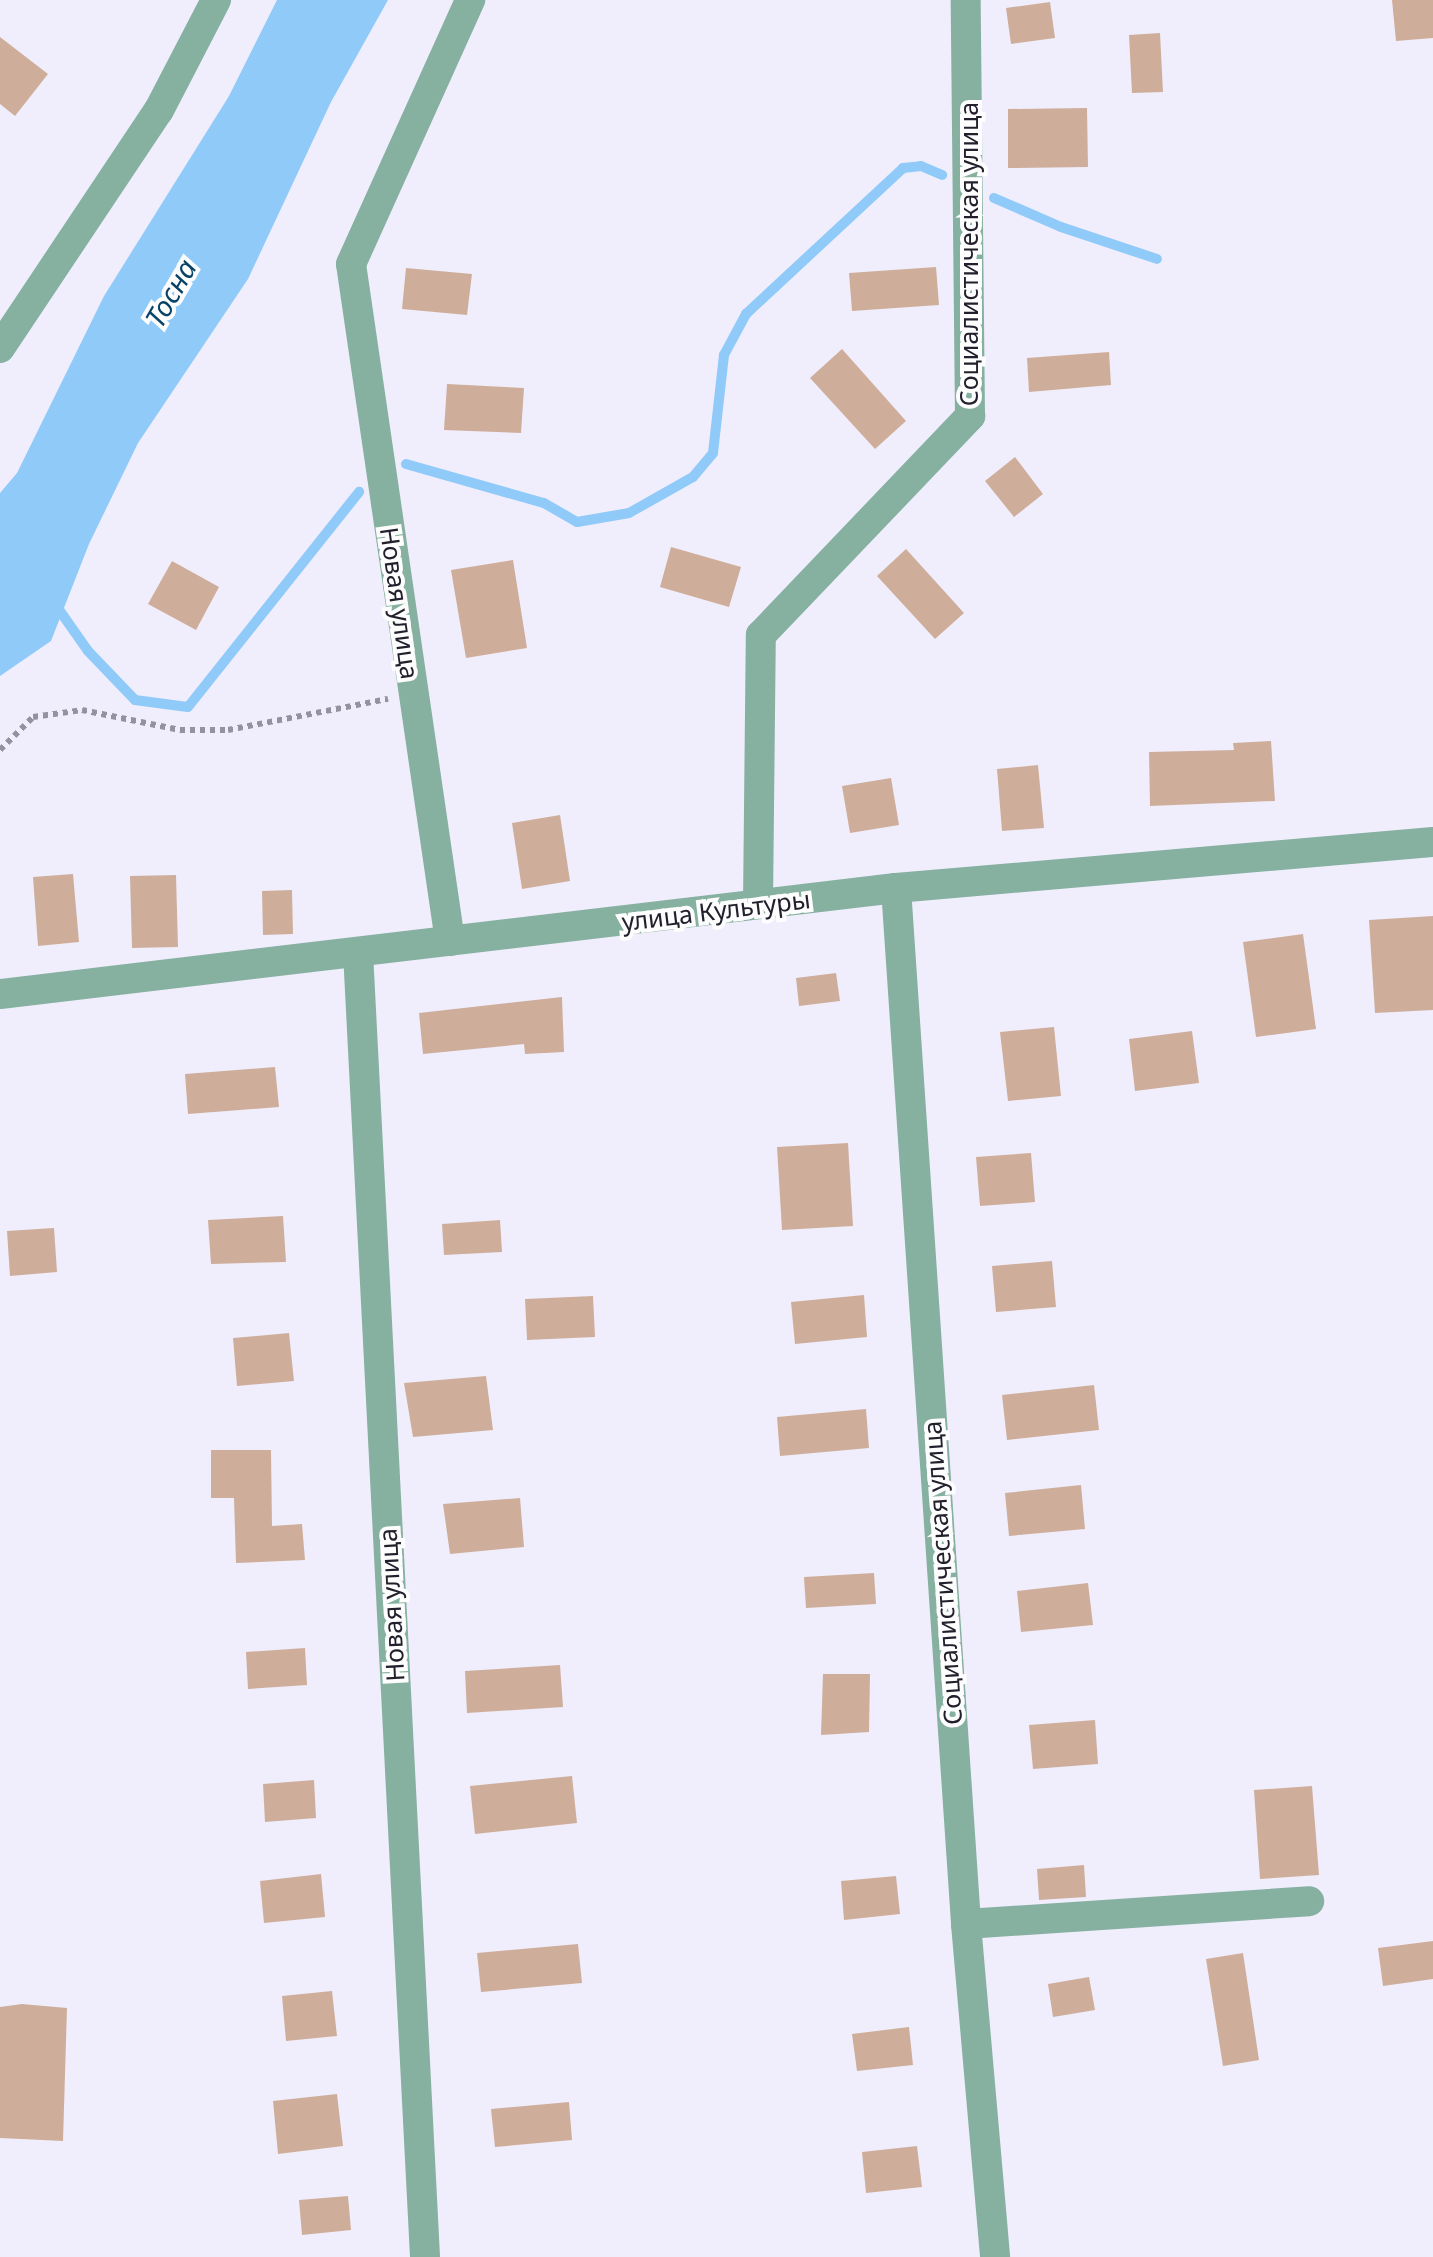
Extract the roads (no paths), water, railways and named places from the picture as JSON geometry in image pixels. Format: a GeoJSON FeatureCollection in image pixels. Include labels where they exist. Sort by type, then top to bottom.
{"type":"FeatureCollection","features":[{"type":"Feature","properties":{"kind":"street"},"geometry":{"type":"LineString","coordinates":[[0,348],[159,110],[216,0]]}},
{"type":"Feature","properties":{"kind":"street","name":"Новая улица"},"geometry":{"type":"LineString","coordinates":[[450,941],[350,264],[470,0]]}},
{"type":"Feature","properties":{"kind":"street","name":"Социалистическая улица"},"geometry":{"type":"LineString","coordinates":[[758,904],[760,635],[970,416],[966,0]]}},
{"type":"Feature","properties":{"kind":"street","name":"улица Культуры"},"geometry":{"type":"LineString","coordinates":[[0,994],[896,888],[1433,842]]}},
{"type":"Feature","properties":{"kind":"street","name":"Социалистическая улица"},"geometry":{"type":"LineString","coordinates":[[896,888],[966,1924],[995,2257]]}},
{"type":"Feature","properties":{"kind":"street","name":"Новая улица"},"geometry":{"type":"LineString","coordinates":[[358,952],[425,2257]]}},
{"type":"Feature","properties":{"kind":"street"},"geometry":{"type":"LineString","coordinates":[[966,1924],[1309,1901]]}},
{"type":"Feature","properties":{"kind":"water","name":"Тосна"},"geometry":{"type":"Polygon","coordinates":[[[277,0],[388,0],[331,102],[248,279],[138,443],[89,544],[51,641],[0,676],[0,493],[17,473],[104,296],[229,96],[277,0]]]}},
{"type":"Feature","properties":{"kind":"waterway"},"geometry":{"type":"LineString","coordinates":[[406,464],[544,503],[577,522],[629,513],[693,477],[713,453],[724,355],[746,314],[903,168],[921,166],[942,175]]}},
{"type":"Feature","properties":{"kind":"waterway"},"geometry":{"type":"LineString","coordinates":[[994,198],[1061,227],[1157,259]]}},
{"type":"Feature","properties":{"kind":"waterway"},"geometry":{"type":"LineString","coordinates":[[55,604],[88,651],[135,700],[188,707],[359,492]]}}]}
